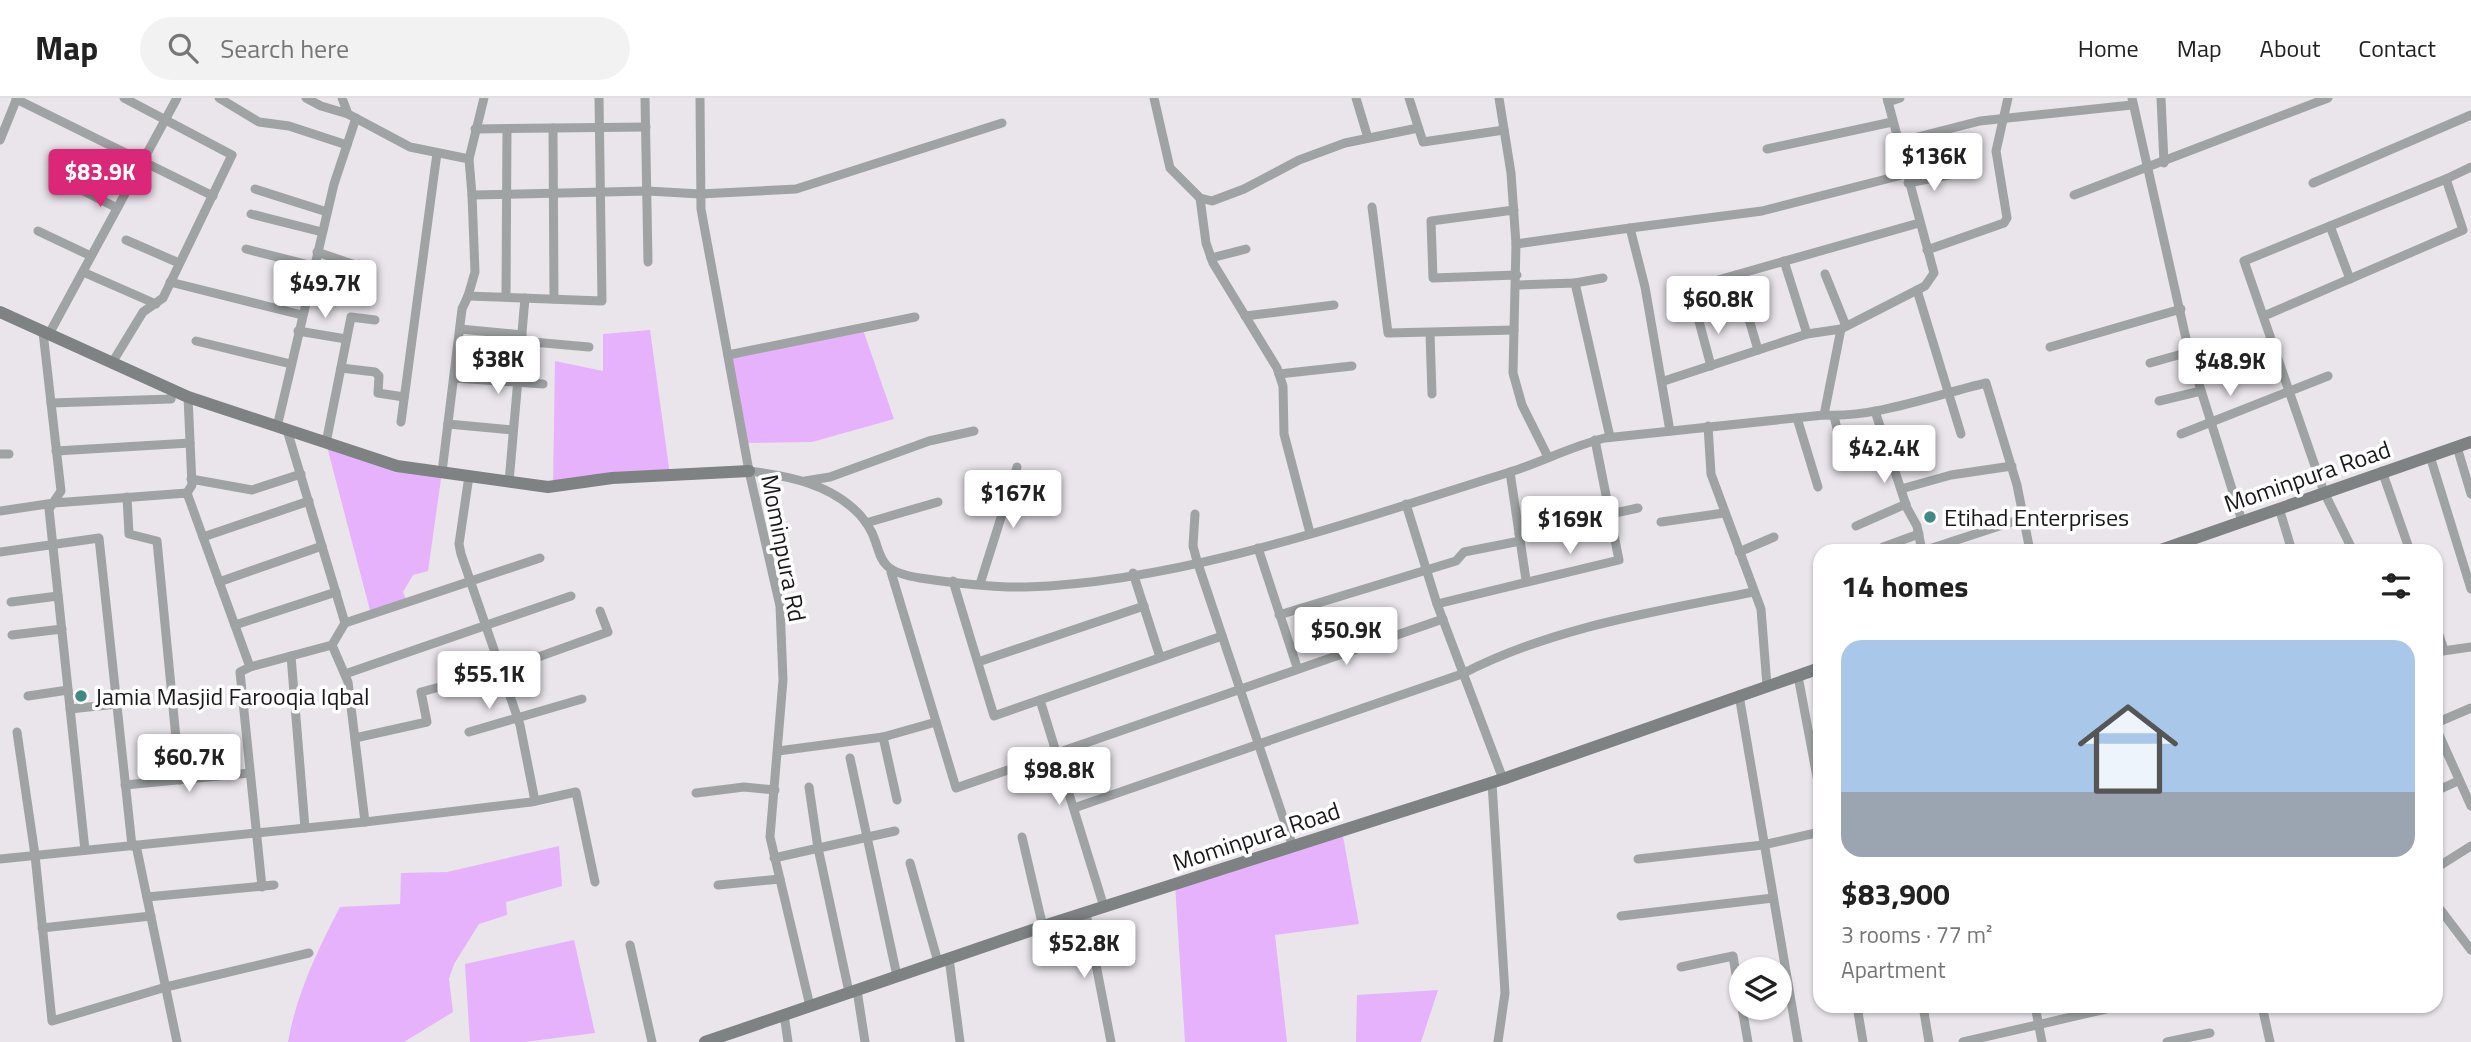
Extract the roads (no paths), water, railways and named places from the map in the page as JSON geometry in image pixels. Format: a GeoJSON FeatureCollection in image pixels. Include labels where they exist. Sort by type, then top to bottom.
{"type":"FeatureCollection","features":[{"type":"Feature","properties":{"kind":"main road"},"geometry":{"type":"LineString","coordinates":[[0,312],[188,397],[397,466],[548,487],[612,478],[749,471]]}},
{"type":"Feature","properties":{"kind":"main road","name":"Mominpura Road"},"geometry":{"type":"LineString","coordinates":[[2180,544],[2471,442]]}},
{"type":"Feature","properties":{"kind":"main road","name":"Mominpura Road"},"geometry":{"type":"LineString","coordinates":[[705,1042],[726,1038],[783,1014],[1043,926],[1497,781],[1813,671]]}},
{"type":"Feature","properties":{"kind":"street"},"geometry":{"type":"LineString","coordinates":[[0,140],[16,98],[141,163],[213,196]]}},
{"type":"Feature","properties":{"kind":"street"},"geometry":{"type":"LineString","coordinates":[[112,363],[142,312],[163,298],[232,155],[124,98]]}},
{"type":"Feature","properties":{"kind":"street"},"geometry":{"type":"LineString","coordinates":[[85,850],[49,509],[61,491],[46,333],[83,272],[177,98]]}},
{"type":"Feature","properties":{"kind":"street"},"geometry":{"type":"LineString","coordinates":[[219,98],[259,122],[289,126],[347,145]]}},
{"type":"Feature","properties":{"kind":"street"},"geometry":{"type":"LineString","coordinates":[[306,98],[352,116],[410,148],[469,159]]}},
{"type":"Feature","properties":{"kind":"street"},"geometry":{"type":"LineString","coordinates":[[342,98],[352,116],[347,145],[327,212],[298,331],[282,428],[309,501],[345,623]]}},
{"type":"Feature","properties":{"kind":"street"},"geometry":{"type":"LineString","coordinates":[[442,472],[462,309],[475,272],[469,159],[484,98]]}},
{"type":"Feature","properties":{"kind":"street"},"geometry":{"type":"LineString","coordinates":[[468,296],[602,301],[599,98]]}},
{"type":"Feature","properties":{"kind":"street"},"geometry":{"type":"LineString","coordinates":[[646,98],[648,261]]}},
{"type":"Feature","properties":{"kind":"street","name":"Mominpura Rd"},"geometry":{"type":"LineString","coordinates":[[700,98],[700,194],[722,334],[749,471],[780,606],[783,680],[770,837],[810,1006]]}},
{"type":"Feature","properties":{"kind":"street"},"geometry":{"type":"LineString","coordinates":[[1154,98],[1170,167],[1181,182],[1200,198],[1212,201],[1244,189],[1299,160],[1368,138],[1418,128]]}},
{"type":"Feature","properties":{"kind":"street"},"geometry":{"type":"LineString","coordinates":[[1356,98],[1368,138]]}},
{"type":"Feature","properties":{"kind":"street"},"geometry":{"type":"LineString","coordinates":[[1409,98],[1423,142],[1504,130]]}},
{"type":"Feature","properties":{"kind":"street"},"geometry":{"type":"LineString","coordinates":[[1499,98],[1517,244],[1514,330],[1516,388],[1548,457]]}},
{"type":"Feature","properties":{"kind":"street"},"geometry":{"type":"LineString","coordinates":[[1664,381],[1807,334],[1844,327],[1917,290],[1931,280],[1934,273],[1887,100],[1900,98]]}},
{"type":"Feature","properties":{"kind":"street"},"geometry":{"type":"LineString","coordinates":[[1927,250],[2004,223],[2007,219],[1996,151],[2008,98]]}},
{"type":"Feature","properties":{"kind":"street"},"geometry":{"type":"LineString","coordinates":[[2161,98],[2164,163]]}},
{"type":"Feature","properties":{"kind":"street"},"geometry":{"type":"LineString","coordinates":[[2074,195],[2164,163],[2328,98]]}},
{"type":"Feature","properties":{"kind":"street"},"geometry":{"type":"LineString","coordinates":[[1898,142],[1944,129],[2132,102],[2189,352],[2242,521]]}},
{"type":"Feature","properties":{"kind":"street"},"geometry":{"type":"LineString","coordinates":[[2313,183],[2471,115]]}},
{"type":"Feature","properties":{"kind":"street"},"geometry":{"type":"LineString","coordinates":[[1767,149],[1892,122]]}},
{"type":"Feature","properties":{"kind":"street"},"geometry":{"type":"LineString","coordinates":[[472,195],[648,191],[700,194],[796,188],[1002,123]]}},
{"type":"Feature","properties":{"kind":"street"},"geometry":{"type":"LineString","coordinates":[[475,129],[646,127]]}},
{"type":"Feature","properties":{"kind":"street"},"geometry":{"type":"LineString","coordinates":[[554,128],[554,299]]}},
{"type":"Feature","properties":{"kind":"street"},"geometry":{"type":"LineString","coordinates":[[506,297],[507,129]]}},
{"type":"Feature","properties":{"kind":"street"},"geometry":{"type":"LineString","coordinates":[[401,422],[437,153]]}},
{"type":"Feature","properties":{"kind":"street"},"geometry":{"type":"LineString","coordinates":[[2350,544],[2324,492],[2244,261],[2471,167]]}},
{"type":"Feature","properties":{"kind":"street"},"geometry":{"type":"LineString","coordinates":[[1517,244],[1762,212],[1907,178],[1955,174]]}},
{"type":"Feature","properties":{"kind":"street"},"geometry":{"type":"LineString","coordinates":[[2264,316],[2463,230],[2446,179]]}},
{"type":"Feature","properties":{"kind":"street"},"geometry":{"type":"LineString","coordinates":[[68,183],[117,208]]}},
{"type":"Feature","properties":{"kind":"street"},"geometry":{"type":"LineString","coordinates":[[255,189],[327,212]]}},
{"type":"Feature","properties":{"kind":"street"},"geometry":{"type":"LineString","coordinates":[[1200,198],[1211,258],[1223,284],[1279,374],[1283,386],[1284,433],[1310,533]]}},
{"type":"Feature","properties":{"kind":"street"},"geometry":{"type":"LineString","coordinates":[[1372,207],[1385,330],[1394,334],[1514,330]]}},
{"type":"Feature","properties":{"kind":"street"},"geometry":{"type":"LineString","coordinates":[[1514,210],[1431,221],[1433,278],[1575,283],[1603,278]]}},
{"type":"Feature","properties":{"kind":"street"},"geometry":{"type":"LineString","coordinates":[[251,214],[322,232]]}},
{"type":"Feature","properties":{"kind":"street"},"geometry":{"type":"LineString","coordinates":[[1718,280],[1919,223]]}},
{"type":"Feature","properties":{"kind":"street"},"geometry":{"type":"LineString","coordinates":[[2330,226],[2350,279]]}},
{"type":"Feature","properties":{"kind":"street"},"geometry":{"type":"LineString","coordinates":[[1630,228],[1646,287],[1664,381],[1670,431]]}},
{"type":"Feature","properties":{"kind":"street"},"geometry":{"type":"LineString","coordinates":[[38,231],[91,256]]}},
{"type":"Feature","properties":{"kind":"street"},"geometry":{"type":"LineString","coordinates":[[126,240],[179,263]]}},
{"type":"Feature","properties":{"kind":"street"},"geometry":{"type":"LineString","coordinates":[[246,249],[313,266]]}},
{"type":"Feature","properties":{"kind":"street"},"geometry":{"type":"LineString","coordinates":[[1211,258],[1245,249]]}},
{"type":"Feature","properties":{"kind":"street"},"geometry":{"type":"LineString","coordinates":[[317,252],[367,269]]}},
{"type":"Feature","properties":{"kind":"street"},"geometry":{"type":"LineString","coordinates":[[1784,261],[1807,334]]}},
{"type":"Feature","properties":{"kind":"street"},"geometry":{"type":"LineString","coordinates":[[83,272],[156,304]]}},
{"type":"Feature","properties":{"kind":"street"},"geometry":{"type":"LineString","coordinates":[[1825,274],[1844,327],[1829,415],[1843,454]]}},
{"type":"Feature","properties":{"kind":"street"},"geometry":{"type":"LineString","coordinates":[[1736,275],[1758,350]]}},
{"type":"Feature","properties":{"kind":"street"},"geometry":{"type":"LineString","coordinates":[[170,282],[302,315]]}},
{"type":"Feature","properties":{"kind":"street"},"geometry":{"type":"LineString","coordinates":[[1575,283],[1610,438]]}},
{"type":"Feature","properties":{"kind":"street"},"geometry":{"type":"LineString","coordinates":[[1917,290],[1961,434]]}},
{"type":"Feature","properties":{"kind":"street"},"geometry":{"type":"LineString","coordinates":[[509,482],[525,298]]}},
{"type":"Feature","properties":{"kind":"street"},"geometry":{"type":"LineString","coordinates":[[1245,316],[1334,306]]}},
{"type":"Feature","properties":{"kind":"street"},"geometry":{"type":"LineString","coordinates":[[2050,346],[2181,309]]}},
{"type":"Feature","properties":{"kind":"street"},"geometry":{"type":"LineString","coordinates":[[1697,314],[1711,366]]}},
{"type":"Feature","properties":{"kind":"street"},"geometry":{"type":"LineString","coordinates":[[326,443],[351,317],[375,320]]}},
{"type":"Feature","properties":{"kind":"street"},"geometry":{"type":"LineString","coordinates":[[728,355],[915,317]]}},
{"type":"Feature","properties":{"kind":"street"},"geometry":{"type":"LineString","coordinates":[[460,329],[589,347]]}},
{"type":"Feature","properties":{"kind":"street"},"geometry":{"type":"LineString","coordinates":[[298,331],[346,339]]}},
{"type":"Feature","properties":{"kind":"street"},"geometry":{"type":"LineString","coordinates":[[1430,333],[1432,394]]}},
{"type":"Feature","properties":{"kind":"street"},"geometry":{"type":"LineString","coordinates":[[196,341],[291,364]]}},
{"type":"Feature","properties":{"kind":"street"},"geometry":{"type":"LineString","coordinates":[[2150,363],[2189,352]]}},
{"type":"Feature","properties":{"kind":"street"},"geometry":{"type":"LineString","coordinates":[[1279,374],[1352,366]]}},
{"type":"Feature","properties":{"kind":"street"},"geometry":{"type":"LineString","coordinates":[[341,368],[375,372],[379,376],[379,393],[404,397]]}},
{"type":"Feature","properties":{"kind":"street"},"geometry":{"type":"LineString","coordinates":[[2181,433],[2328,376]]}},
{"type":"Feature","properties":{"kind":"street"},"geometry":{"type":"LineString","coordinates":[[455,378],[543,384]]}},
{"type":"Feature","properties":{"kind":"street"},"geometry":{"type":"LineString","coordinates":[[891,572],[1023,587],[1071,584],[1258,548],[1510,472],[1595,440],[1708,426],[1875,411],[1986,383],[2012,466],[2029,544]]}},
{"type":"Feature","properties":{"kind":"street"},"geometry":{"type":"LineString","coordinates":[[51,403],[171,399],[173,390]]}},
{"type":"Feature","properties":{"kind":"street"},"geometry":{"type":"LineString","coordinates":[[2159,401],[2201,391]]}},
{"type":"Feature","properties":{"kind":"street"},"geometry":{"type":"LineString","coordinates":[[188,397],[191,479],[187,493],[250,667]]}},
{"type":"Feature","properties":{"kind":"street"},"geometry":{"type":"LineString","coordinates":[[1875,411],[1921,544]]}},
{"type":"Feature","properties":{"kind":"street"},"geometry":{"type":"LineString","coordinates":[[1797,418],[1818,487]]}},
{"type":"Feature","properties":{"kind":"street"},"geometry":{"type":"LineString","coordinates":[[449,424],[513,430]]}},
{"type":"Feature","properties":{"kind":"street"},"geometry":{"type":"LineString","coordinates":[[1708,426],[1708,459],[1724,513],[1761,609],[1767,686]]}},
{"type":"Feature","properties":{"kind":"street"},"geometry":{"type":"LineString","coordinates":[[803,481],[830,477],[929,441],[974,431]]}},
{"type":"Feature","properties":{"kind":"street"},"geometry":{"type":"LineString","coordinates":[[1437,604],[1526,580],[1619,560],[1595,440]]}},
{"type":"Feature","properties":{"kind":"street"},"geometry":{"type":"LineString","coordinates":[[56,451],[190,443]]}},
{"type":"Feature","properties":{"kind":"street"},"geometry":{"type":"LineString","coordinates":[[2456,447],[2471,494]]}},
{"type":"Feature","properties":{"kind":"street"},"geometry":{"type":"LineString","coordinates":[[2430,456],[2471,589]]}},
{"type":"Feature","properties":{"kind":"street"},"geometry":{"type":"LineString","coordinates":[[1901,489],[1951,475],[2012,466]]}},
{"type":"Feature","properties":{"kind":"street"},"geometry":{"type":"LineString","coordinates":[[980,584],[1017,467]]}},
{"type":"Feature","properties":{"kind":"street"},"geometry":{"type":"LineString","coordinates":[[749,471],[803,481],[834,495],[866,523],[885,566],[891,572],[956,788],[1239,687],[1443,619]]}},
{"type":"Feature","properties":{"kind":"street"},"geometry":{"type":"LineString","coordinates":[[2382,471],[2408,544]]}},
{"type":"Feature","properties":{"kind":"street"},"geometry":{"type":"LineString","coordinates":[[1510,472],[1526,580]]}},
{"type":"Feature","properties":{"kind":"street"},"geometry":{"type":"LineString","coordinates":[[191,479],[252,490],[300,474]]}},
{"type":"Feature","properties":{"kind":"street"},"geometry":{"type":"LineString","coordinates":[[469,476],[459,544],[469,582],[517,718],[536,801]]}},
{"type":"Feature","properties":{"kind":"street"},"geometry":{"type":"LineString","coordinates":[[0,511],[54,503],[187,493]]}},
{"type":"Feature","properties":{"kind":"street"},"geometry":{"type":"LineString","coordinates":[[127,497],[129,534],[157,541],[180,780]]}},
{"type":"Feature","properties":{"kind":"street"},"geometry":{"type":"LineString","coordinates":[[203,537],[309,501]]}},
{"type":"Feature","properties":{"kind":"street"},"geometry":{"type":"LineString","coordinates":[[866,523],[938,502]]}},
{"type":"Feature","properties":{"kind":"street"},"geometry":{"type":"LineString","coordinates":[[1406,504],[1497,781],[1505,993],[1498,1042]]}},
{"type":"Feature","properties":{"kind":"street"},"geometry":{"type":"LineString","coordinates":[[1856,526],[1906,504]]}},
{"type":"Feature","properties":{"kind":"street"},"geometry":{"type":"LineString","coordinates":[[1279,615],[1456,561],[1464,552],[1638,508]]}},
{"type":"Feature","properties":{"kind":"street"},"geometry":{"type":"LineString","coordinates":[[2279,508],[2290,544]]}},
{"type":"Feature","properties":{"kind":"street"},"geometry":{"type":"LineString","coordinates":[[1661,522],[1724,513]]}},
{"type":"Feature","properties":{"kind":"street"},"geometry":{"type":"LineString","coordinates":[[1195,514],[1193,546],[1197,561],[1293,847]]}},
{"type":"Feature","properties":{"kind":"street"},"geometry":{"type":"LineString","coordinates":[[1944,544],[2024,518]]}},
{"type":"Feature","properties":{"kind":"street"},"geometry":{"type":"LineString","coordinates":[[1891,544],[1919,534]]}},
{"type":"Feature","properties":{"kind":"street"},"geometry":{"type":"LineString","coordinates":[[1739,552],[1774,537]]}},
{"type":"Feature","properties":{"kind":"street"},"geometry":{"type":"LineString","coordinates":[[0,552],[99,538],[134,846],[177,1042]]}},
{"type":"Feature","properties":{"kind":"street"},"geometry":{"type":"LineString","coordinates":[[219,582],[322,546]]}},
{"type":"Feature","properties":{"kind":"street"},"geometry":{"type":"LineString","coordinates":[[1258,548],[1297,667]]}},
{"type":"Feature","properties":{"kind":"street"},"geometry":{"type":"LineString","coordinates":[[262,887],[240,672],[332,646],[345,623],[540,558]]}},
{"type":"Feature","properties":{"kind":"street"},"geometry":{"type":"LineString","coordinates":[[1133,573],[1160,657]]}},
{"type":"Feature","properties":{"kind":"street"},"geometry":{"type":"LineString","coordinates":[[953,581],[994,716],[1222,636]]}},
{"type":"Feature","properties":{"kind":"street"},"geometry":{"type":"LineString","coordinates":[[235,625],[336,592]]}},
{"type":"Feature","properties":{"kind":"street"},"geometry":{"type":"LineString","coordinates":[[1074,808],[1462,674],[1502,653],[1602,622],[1753,592]]}},
{"type":"Feature","properties":{"kind":"street"},"geometry":{"type":"LineString","coordinates":[[11,602],[58,596]]}},
{"type":"Feature","properties":{"kind":"street"},"geometry":{"type":"LineString","coordinates":[[345,674],[571,596]]}},
{"type":"Feature","properties":{"kind":"street"},"geometry":{"type":"LineString","coordinates":[[978,662],[1144,606]]}},
{"type":"Feature","properties":{"kind":"street"},"geometry":{"type":"LineString","coordinates":[[355,738],[427,722],[421,692],[499,671],[608,632],[600,611]]}},
{"type":"Feature","properties":{"kind":"street"},"geometry":{"type":"LineString","coordinates":[[12,635],[62,629]]}},
{"type":"Feature","properties":{"kind":"street"},"geometry":{"type":"LineString","coordinates":[[332,646],[345,674],[365,822]]}},
{"type":"Feature","properties":{"kind":"street"},"geometry":{"type":"LineString","coordinates":[[2443,651],[2471,647]]}},
{"type":"Feature","properties":{"kind":"street"},"geometry":{"type":"LineString","coordinates":[[291,656],[305,828]]}},
{"type":"Feature","properties":{"kind":"street"},"geometry":{"type":"LineString","coordinates":[[1798,676],[1813,756]]}},
{"type":"Feature","properties":{"kind":"street"},"geometry":{"type":"LineString","coordinates":[[28,696],[68,690]]}},
{"type":"Feature","properties":{"kind":"street"},"geometry":{"type":"LineString","coordinates":[[1739,695],[1798,1042]]}},
{"type":"Feature","properties":{"kind":"street"},"geometry":{"type":"LineString","coordinates":[[469,732],[582,699]]}},
{"type":"Feature","properties":{"kind":"street"},"geometry":{"type":"LineString","coordinates":[[1040,700],[1104,907]]}},
{"type":"Feature","properties":{"kind":"street"},"geometry":{"type":"LineString","coordinates":[[70,709],[117,704]]}},
{"type":"Feature","properties":{"kind":"street"},"geometry":{"type":"LineString","coordinates":[[2443,722],[2471,708]]}},
{"type":"Feature","properties":{"kind":"street"},"geometry":{"type":"LineString","coordinates":[[778,751],[883,737],[936,722]]}},
{"type":"Feature","properties":{"kind":"street"},"geometry":{"type":"LineString","coordinates":[[17,733],[35,856],[52,1021],[166,987],[309,953]]}},
{"type":"Feature","properties":{"kind":"street"},"geometry":{"type":"LineString","coordinates":[[883,737],[897,800]]}},
{"type":"Feature","properties":{"kind":"street"},"geometry":{"type":"LineString","coordinates":[[2443,742],[2471,806]]}},
{"type":"Feature","properties":{"kind":"street"},"geometry":{"type":"LineString","coordinates":[[850,758],[897,976]]}},
{"type":"Feature","properties":{"kind":"street"},"geometry":{"type":"LineString","coordinates":[[125,785],[250,773]]}},
{"type":"Feature","properties":{"kind":"street"},"geometry":{"type":"LineString","coordinates":[[2443,788],[2458,780]]}},
{"type":"Feature","properties":{"kind":"street"},"geometry":{"type":"LineString","coordinates":[[696,793],[744,787],[775,790]]}},
{"type":"Feature","properties":{"kind":"street"},"geometry":{"type":"LineString","coordinates":[[809,787],[818,848],[865,1042]]}},
{"type":"Feature","properties":{"kind":"street"},"geometry":{"type":"LineString","coordinates":[[0,859],[365,822],[536,801],[576,792],[595,882]]}},
{"type":"Feature","properties":{"kind":"street"},"geometry":{"type":"LineString","coordinates":[[774,858],[895,831]]}},
{"type":"Feature","properties":{"kind":"street"},"geometry":{"type":"LineString","coordinates":[[1638,859],[1763,845],[1813,834]]}},
{"type":"Feature","properties":{"kind":"street"},"geometry":{"type":"LineString","coordinates":[[1022,837],[1043,926]]}},
{"type":"Feature","properties":{"kind":"street"},"geometry":{"type":"LineString","coordinates":[[2443,864],[2471,846]]}},
{"type":"Feature","properties":{"kind":"street"},"geometry":{"type":"LineString","coordinates":[[910,863],[944,960],[960,1042]]}},
{"type":"Feature","properties":{"kind":"street"},"geometry":{"type":"LineString","coordinates":[[718,885],[780,879]]}},
{"type":"Feature","properties":{"kind":"street"},"geometry":{"type":"LineString","coordinates":[[147,897],[274,886]]}},
{"type":"Feature","properties":{"kind":"street"},"geometry":{"type":"LineString","coordinates":[[1621,916],[1773,898]]}},
{"type":"Feature","properties":{"kind":"street"},"geometry":{"type":"LineString","coordinates":[[1086,913],[1111,1042]]}},
{"type":"Feature","properties":{"kind":"street"},"geometry":{"type":"LineString","coordinates":[[2443,913],[2471,950]]}},
{"type":"Feature","properties":{"kind":"street"},"geometry":{"type":"LineString","coordinates":[[42,928],[151,916]]}},
{"type":"Feature","properties":{"kind":"street"},"geometry":{"type":"LineString","coordinates":[[630,945],[652,1042]]}},
{"type":"Feature","properties":{"kind":"street"},"geometry":{"type":"LineString","coordinates":[[1681,967],[1733,957]]}},
{"type":"Feature","properties":{"kind":"street"},"geometry":{"type":"LineString","coordinates":[[1858,1013],[1863,1042]]}},
{"type":"Feature","properties":{"kind":"street"},"geometry":{"type":"LineString","coordinates":[[1924,1013],[1929,1042]]}},
{"type":"Feature","properties":{"kind":"street"},"geometry":{"type":"LineString","coordinates":[[2036,1013],[2042,1042]]}},
{"type":"Feature","properties":{"kind":"street"},"geometry":{"type":"LineString","coordinates":[[1963,1042],[2090,1013]]}},
{"type":"Feature","properties":{"kind":"street"},"geometry":{"type":"LineString","coordinates":[[2264,1013],[2270,1042]]}},
{"type":"Feature","properties":{"kind":"street"},"geometry":{"type":"LineString","coordinates":[[783,1014],[788,1042]]}},
{"type":"Feature","properties":{"kind":"street"},"geometry":{"type":"LineString","coordinates":[[1744,1020],[1748,1042]]}},
{"type":"Feature","properties":{"kind":"street"},"geometry":{"type":"LineString","coordinates":[[2167,1042],[2210,1033]]}},
{"type":"Feature","properties":{"kind":"place","name":"Etihad Enterprises"},"geometry":{"type":"Point","coordinates":[1930,517]}},
{"type":"Feature","properties":{"kind":"place","name":"Jamia Masjid Farooqia Iqbal"},"geometry":{"type":"Point","coordinates":[81,696]}}]}
